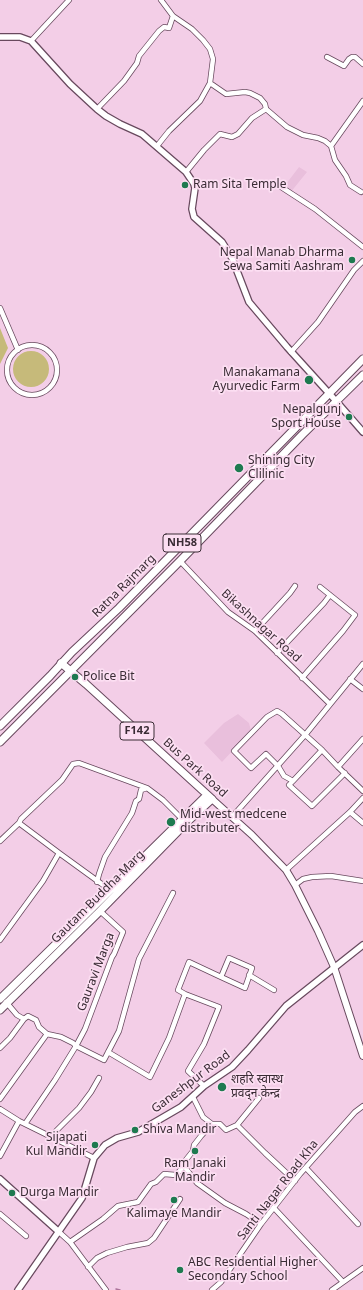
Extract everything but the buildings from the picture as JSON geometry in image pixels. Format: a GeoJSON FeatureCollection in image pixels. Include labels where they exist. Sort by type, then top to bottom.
{"type":"FeatureCollection","features":[{"type":"Feature","properties":{"kind":"main road","name":"Ratna Rajmarg"},"geometry":{"type":"LineString","coordinates":[[0,726],[363,359]]}},
{"type":"Feature","properties":{"kind":"main road","name":"Ratna Rajmarg"},"geometry":{"type":"LineString","coordinates":[[0,742],[204,534],[363,375]]}},
{"type":"Feature","properties":{"kind":"main road"},"geometry":{"type":"LineString","coordinates":[[197,528],[204,534]]}},
{"type":"Feature","properties":{"kind":"main road","name":"Bus Park Road"},"geometry":{"type":"LineString","coordinates":[[61,663],[252,835],[286,870],[318,931],[334,967],[363,1056]]}},
{"type":"Feature","properties":{"kind":"main road"},"geometry":{"type":"LineString","coordinates":[[0,998],[182,819],[209,797]]}},
{"type":"Feature","properties":{"kind":"main road","name":"Gautam Buddha Marg"},"geometry":{"type":"LineString","coordinates":[[0,1010],[8,1004],[100,911],[185,824],[209,797]]}},
{"type":"Feature","properties":{"kind":"street"},"geometry":{"type":"LineString","coordinates":[[62,0],[64,6]]}},
{"type":"Feature","properties":{"kind":"street"},"geometry":{"type":"LineString","coordinates":[[31,41],[69,0]]}},
{"type":"Feature","properties":{"kind":"street"},"geometry":{"type":"LineString","coordinates":[[157,146],[169,131],[200,101],[210,83],[213,59],[210,49],[192,29],[173,16],[161,0]]}},
{"type":"Feature","properties":{"kind":"street"},"geometry":{"type":"LineString","coordinates":[[97,109],[124,81],[137,63],[139,56],[159,31],[164,27],[169,28],[173,16]]}},
{"type":"Feature","properties":{"kind":"street"},"geometry":{"type":"LineString","coordinates":[[0,37],[20,37],[31,41],[70,84],[97,109],[120,124],[142,134],[186,172],[195,188],[192,210],[194,217],[222,242],[232,258],[250,302],[290,352],[363,432]]}},
{"type":"Feature","properties":{"kind":"street"},"geometry":{"type":"LineString","coordinates":[[327,57],[344,66],[352,57],[355,57],[363,64]]}},
{"type":"Feature","properties":{"kind":"street"},"geometry":{"type":"LineString","coordinates":[[210,83],[226,94],[245,92],[260,98],[265,104],[266,109],[287,127],[303,135],[325,141],[331,146],[335,160],[346,176],[350,185],[361,192]]}},
{"type":"Feature","properties":{"kind":"street"},"geometry":{"type":"LineString","coordinates":[[331,146],[363,101]]}},
{"type":"Feature","properties":{"kind":"street"},"geometry":{"type":"LineString","coordinates":[[186,172],[204,150],[220,134],[232,137],[238,134],[252,118],[266,109]]}},
{"type":"Feature","properties":{"kind":"street"},"geometry":{"type":"LineString","coordinates":[[278,185],[315,209],[363,247]]}},
{"type":"Feature","properties":{"kind":"street"},"geometry":{"type":"LineString","coordinates":[[290,352],[318,322],[354,270],[363,260]]}},
{"type":"Feature","properties":{"kind":"street"},"geometry":{"type":"LineString","coordinates":[[0,308],[18,350]]}},
{"type":"Feature","properties":{"kind":"street"},"geometry":{"type":"LineString","coordinates":[[33,345],[47,351],[53,357],[57,373],[49,388],[42,393],[30,395],[18,391],[12,386],[7,375],[8,362],[12,355],[18,350],[25,346],[33,345]]}},
{"type":"Feature","properties":{"kind":"street","name":"Bikashnagar Road"},"geometry":{"type":"LineString","coordinates":[[180,560],[228,612],[255,631],[330,704]]}},
{"type":"Feature","properties":{"kind":"street"},"geometry":{"type":"LineString","coordinates":[[255,631],[295,586]]}},
{"type":"Feature","properties":{"kind":"street"},"geometry":{"type":"LineString","coordinates":[[302,678],[355,615],[320,588]]}},
{"type":"Feature","properties":{"kind":"street"},"geometry":{"type":"LineString","coordinates":[[277,653],[324,604],[330,595]]}},
{"type":"Feature","properties":{"kind":"street"},"geometry":{"type":"LineString","coordinates":[[232,817],[305,735],[363,664]]}},
{"type":"Feature","properties":{"kind":"street"},"geometry":{"type":"LineString","coordinates":[[350,679],[363,688]]}},
{"type":"Feature","properties":{"kind":"street"},"geometry":{"type":"LineString","coordinates":[[293,782],[284,776],[278,766],[266,754],[251,768],[234,751],[267,717],[277,711],[322,750],[363,791]]}},
{"type":"Feature","properties":{"kind":"street"},"geometry":{"type":"LineString","coordinates":[[338,767],[363,740]]}},
{"type":"Feature","properties":{"kind":"street"},"geometry":{"type":"LineString","coordinates":[[322,750],[293,782],[288,785],[312,806],[345,773]]}},
{"type":"Feature","properties":{"kind":"street"},"geometry":{"type":"LineString","coordinates":[[0,842],[19,823],[21,819],[62,780],[73,764],[79,763],[147,788],[163,800],[182,819]]}},
{"type":"Feature","properties":{"kind":"street"},"geometry":{"type":"LineString","coordinates":[[97,882],[105,857],[132,813],[141,790],[147,788]]}},
{"type":"Feature","properties":{"kind":"street"},"geometry":{"type":"LineString","coordinates":[[286,870],[350,812],[363,798]]}},
{"type":"Feature","properties":{"kind":"street"},"geometry":{"type":"LineString","coordinates":[[350,812],[363,823]]}},
{"type":"Feature","properties":{"kind":"street"},"geometry":{"type":"LineString","coordinates":[[19,823],[97,882],[110,890]]}},
{"type":"Feature","properties":{"kind":"street"},"geometry":{"type":"LineString","coordinates":[[0,940],[43,881],[58,853]]}},
{"type":"Feature","properties":{"kind":"street"},"geometry":{"type":"LineString","coordinates":[[295,885],[303,879],[312,877],[331,876],[363,881]]}},
{"type":"Feature","properties":{"kind":"street"},"geometry":{"type":"LineString","coordinates":[[0,1048],[28,1016],[36,1020],[47,1034],[61,1037],[104,1060],[119,1031],[139,959],[174,893]]}},
{"type":"Feature","properties":{"kind":"street","name":"Gauravi Marga"},"geometry":{"type":"LineString","coordinates":[[76,1046],[85,1029],[123,932],[100,911]]}},
{"type":"Feature","properties":{"kind":"street","name":"Ganeshpur Road"},"geometry":{"type":"LineString","coordinates":[[18,1290],[82,1198],[94,1158],[105,1145],[117,1138],[138,1132],[181,1107],[204,1086],[232,1067],[286,1006],[363,945]]}},
{"type":"Feature","properties":{"kind":"street"},"geometry":{"type":"LineString","coordinates":[[204,1086],[188,1071],[204,1044],[219,1007],[178,990],[189,962],[221,977],[245,988],[252,968],[230,958],[221,977]]}},
{"type":"Feature","properties":{"kind":"street"},"geometry":{"type":"LineString","coordinates":[[249,975],[274,990]]}},
{"type":"Feature","properties":{"kind":"street"},"geometry":{"type":"LineString","coordinates":[[108,1052],[150,1077],[169,1038],[185,994]]}},
{"type":"Feature","properties":{"kind":"street"},"geometry":{"type":"LineString","coordinates":[[0,998],[24,1019]]}},
{"type":"Feature","properties":{"kind":"street"},"geometry":{"type":"LineString","coordinates":[[0,1099],[47,1034]]}},
{"type":"Feature","properties":{"kind":"street"},"geometry":{"type":"LineString","coordinates":[[24,1124],[76,1046]]}},
{"type":"Feature","properties":{"kind":"street"},"geometry":{"type":"LineString","coordinates":[[50,1137],[79,1108],[99,1078]]}},
{"type":"Feature","properties":{"kind":"street"},"geometry":{"type":"LineString","coordinates":[[193,1097],[203,1117],[212,1124],[220,1124],[226,1130],[237,1125],[259,1098]]}},
{"type":"Feature","properties":{"kind":"street","name":"Santi Nagar Road Kha"},"geometry":{"type":"LineString","coordinates":[[212,1290],[221,1282],[261,1224],[295,1181],[355,1112],[363,1106]]}},
{"type":"Feature","properties":{"kind":"street"},"geometry":{"type":"LineString","coordinates":[[0,1109],[18,1121],[94,1158]]}},
{"type":"Feature","properties":{"kind":"street"},"geometry":{"type":"LineString","coordinates":[[0,1156],[18,1121]]}},
{"type":"Feature","properties":{"kind":"street"},"geometry":{"type":"LineString","coordinates":[[70,1242],[103,1219],[118,1206],[138,1202],[151,1184],[156,1182],[164,1174],[176,1175],[184,1166],[184,1162],[193,1151],[194,1145],[212,1124]]}},
{"type":"Feature","properties":{"kind":"street"},"geometry":{"type":"LineString","coordinates":[[237,1125],[265,1154],[295,1181]]}},
{"type":"Feature","properties":{"kind":"street"},"geometry":{"type":"LineString","coordinates":[[184,1166],[197,1183],[225,1203],[261,1224]]}},
{"type":"Feature","properties":{"kind":"street"},"geometry":{"type":"LineString","coordinates":[[306,1168],[358,1224]]}},
{"type":"Feature","properties":{"kind":"street"},"geometry":{"type":"LineString","coordinates":[[0,1179],[70,1242],[106,1290]]}},
{"type":"Feature","properties":{"kind":"street"},"geometry":{"type":"LineString","coordinates":[[88,1267],[97,1258],[107,1253],[148,1243],[154,1238],[180,1198]]}},
{"type":"Feature","properties":{"kind":"street"},"geometry":{"type":"LineString","coordinates":[[274,1208],[343,1282]]}},
{"type":"Feature","properties":{"kind":"street"},"geometry":{"type":"LineString","coordinates":[[0,1214],[26,1236]]}},
{"type":"Feature","properties":{"kind":"street"},"geometry":{"type":"LineString","coordinates":[[332,1290],[363,1268]]}},
{"type":"Feature","properties":{"kind":"shaded area"},"geometry":{"type":"Polygon","coordinates":[[[299,167],[307,172],[290,193],[283,188],[299,167]]]}},
{"type":"Feature","properties":{"kind":"shaded area"},"geometry":{"type":"Polygon","coordinates":[[[0,328],[8,348],[0,364],[0,328]]]}},
{"type":"Feature","properties":{"kind":"shaded area"},"geometry":{"type":"Polygon","coordinates":[[[31,351],[44,356],[49,369],[44,382],[31,387],[18,382],[13,369],[18,356],[31,351]]]}},
{"type":"Feature","properties":{"kind":"shaded area"},"geometry":{"type":"Polygon","coordinates":[[[238,714],[249,723],[251,731],[222,762],[204,743],[224,723],[238,714]]]}},
{"type":"Feature","properties":{"kind":"waterway"},"geometry":{"type":"LineString","coordinates":[[116,1289],[120,1290]]}},
{"type":"Feature","properties":{"kind":"place","name":"Ram Sita Temple"},"geometry":{"type":"Point","coordinates":[185,185]}},
{"type":"Feature","properties":{"kind":"place","name":"Nepal Manab Dharma Sewa Samiti Aashram"},"geometry":{"type":"Point","coordinates":[352,260]}},
{"type":"Feature","properties":{"kind":"place","name":"Manakamana Ayurvedic Farm"},"geometry":{"type":"Point","coordinates":[309,380]}},
{"type":"Feature","properties":{"kind":"place","name":"Nepalgunj Sport House"},"geometry":{"type":"Point","coordinates":[349,417]}},
{"type":"Feature","properties":{"kind":"place","name":"Shining City Clilinic"},"geometry":{"type":"Point","coordinates":[239,468]}},
{"type":"Feature","properties":{"kind":"place","name":"Police Bit"},"geometry":{"type":"Point","coordinates":[75,677]}},
{"type":"Feature","properties":{"kind":"place","name":"Mid-west medcene distributer"},"geometry":{"type":"Point","coordinates":[171,822]}},
{"type":"Feature","properties":{"kind":"place","name":"शहरि स्वास्थ प्रवद्न केन्द्र"},"geometry":{"type":"Point","coordinates":[222,1087]}},
{"type":"Feature","properties":{"kind":"place","name":"Shiva Mandir"},"geometry":{"type":"Point","coordinates":[135,1130]}},
{"type":"Feature","properties":{"kind":"place","name":"Sijapati Kul Mandir"},"geometry":{"type":"Point","coordinates":[95,1145]}},
{"type":"Feature","properties":{"kind":"place","name":"Ram Janaki Mandir"},"geometry":{"type":"Point","coordinates":[195,1151]}},
{"type":"Feature","properties":{"kind":"place","name":"Durga Mandir"},"geometry":{"type":"Point","coordinates":[12,1193]}},
{"type":"Feature","properties":{"kind":"place","name":"Kalimaye Mandir"},"geometry":{"type":"Point","coordinates":[174,1200]}},
{"type":"Feature","properties":{"kind":"place","name":"ABC Residential Higher Secondary School"},"geometry":{"type":"Point","coordinates":[180,1270]}}]}
